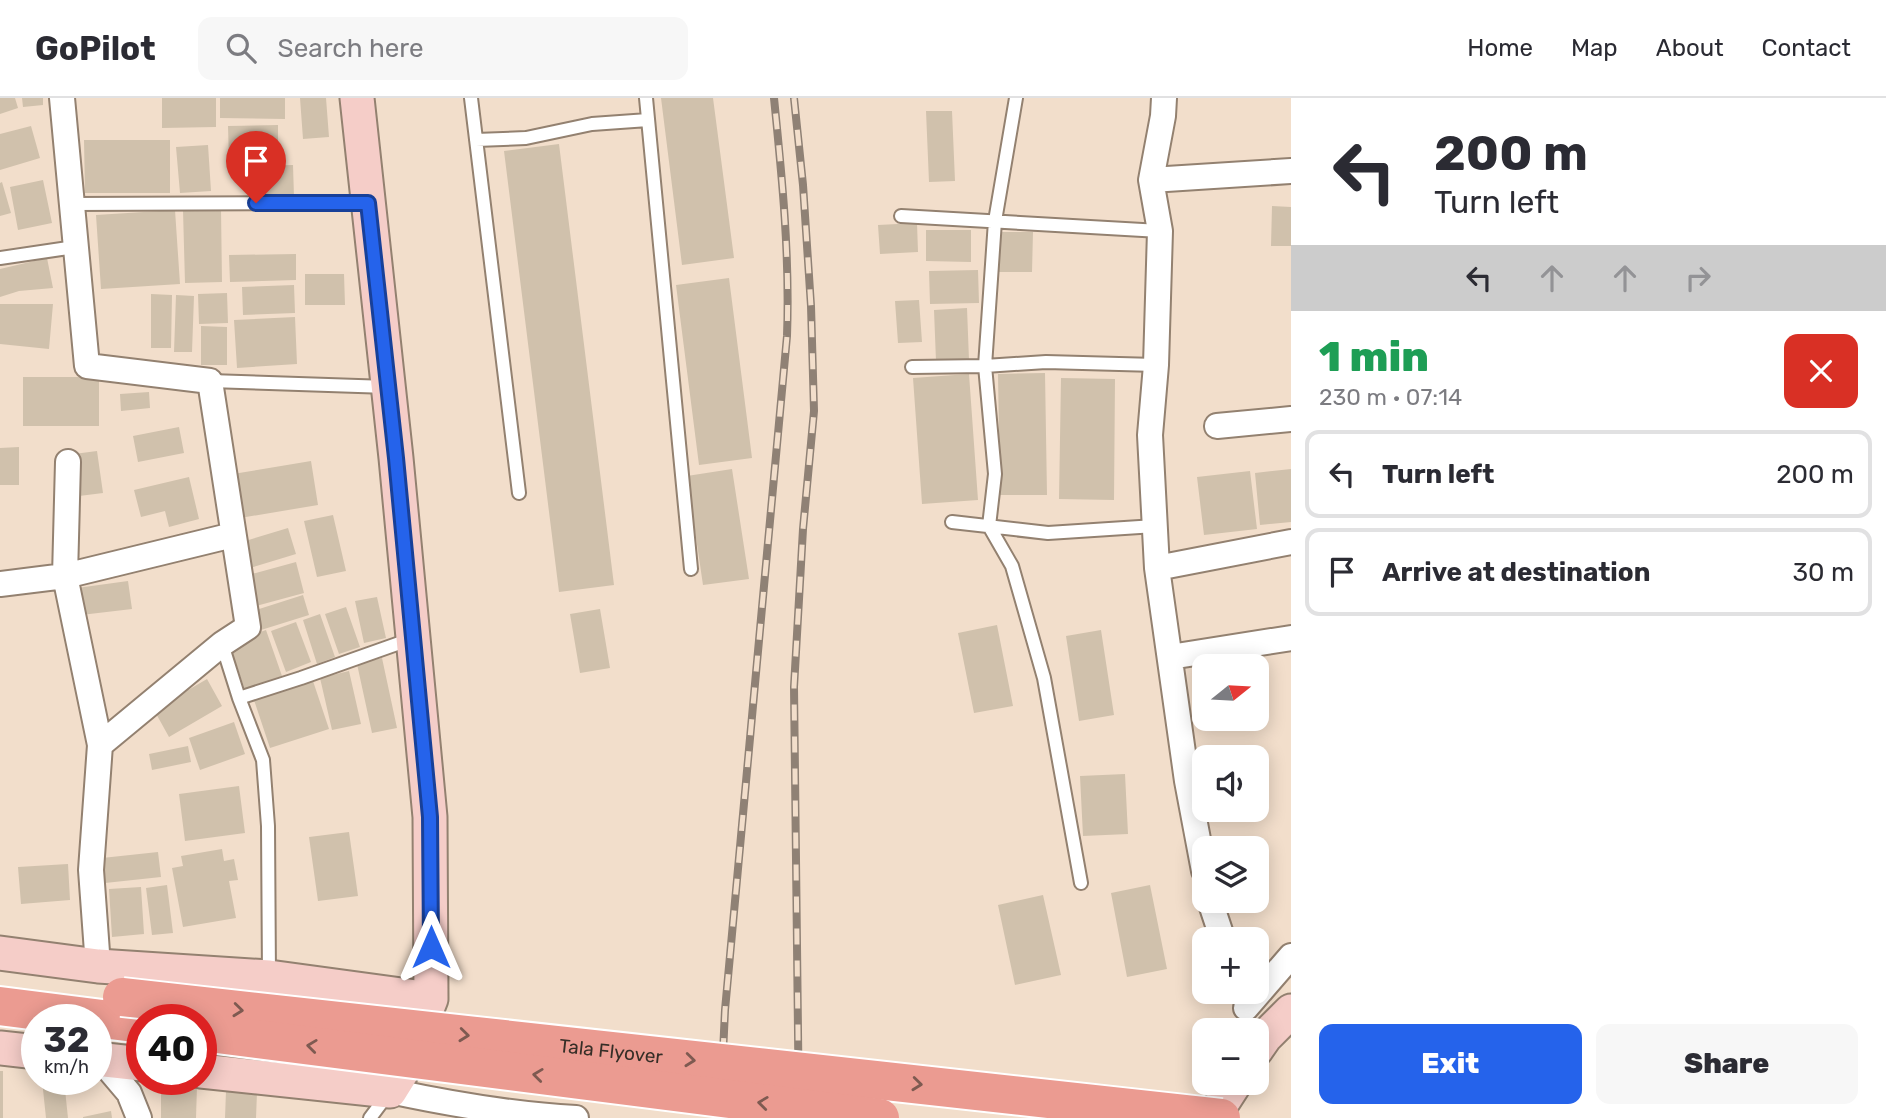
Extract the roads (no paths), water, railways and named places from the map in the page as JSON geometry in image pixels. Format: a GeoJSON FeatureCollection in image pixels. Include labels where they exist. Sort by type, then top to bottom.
{"type":"FeatureCollection","features":[{"type":"Feature","properties":{"kind":"main road","name":"Tala Flyover"},"geometry":{"type":"LineString","coordinates":[[0,980],[126,1010]]}},
{"type":"Feature","properties":{"kind":"main road","name":"Tala Flyover"},"geometry":{"type":"LineString","coordinates":[[0,1006],[126,1011]]}},
{"type":"Feature","properties":{"kind":"main road","name":"Tala Flyover"},"geometry":{"type":"LineString","coordinates":[[217,1019],[1221,1118]]}},
{"type":"Feature","properties":{"kind":"main road","name":"Tala Flyover"},"geometry":{"type":"LineString","coordinates":[[217,1034],[880,1118]]}},
{"type":"Feature","properties":{"kind":"street"},"geometry":{"type":"LineString","coordinates":[[62,98],[87,366],[211,382],[248,627],[222,644],[100,745]]}},
{"type":"Feature","properties":{"kind":"street"},"geometry":{"type":"LineString","coordinates":[[357,98],[430,817],[431,999],[403,1070],[390,1091]]}},
{"type":"Feature","properties":{"kind":"street"},"geometry":{"type":"LineString","coordinates":[[1164,98],[1151,180],[1160,231],[1157,365],[1150,435],[1157,568],[1197,836]]}},
{"type":"Feature","properties":{"kind":"street"},"geometry":{"type":"LineString","coordinates":[[1151,180],[1291,171]]}},
{"type":"Feature","properties":{"kind":"street"},"geometry":{"type":"LineString","coordinates":[[1217,426],[1291,419]]}},
{"type":"Feature","properties":{"kind":"street"},"geometry":{"type":"LineString","coordinates":[[68,462],[65,576],[100,745],[91,870],[99,967]]}},
{"type":"Feature","properties":{"kind":"street"},"geometry":{"type":"LineString","coordinates":[[0,584],[65,576],[233,535]]}},
{"type":"Feature","properties":{"kind":"street"},"geometry":{"type":"LineString","coordinates":[[1157,568],[1291,542]]}},
{"type":"Feature","properties":{"kind":"street"},"geometry":{"type":"LineString","coordinates":[[1170,657],[1291,638]]}},
{"type":"Feature","properties":{"kind":"street"},"geometry":{"type":"LineString","coordinates":[[0,953],[99,967],[269,978],[431,999]]}},
{"type":"Feature","properties":{"kind":"street"},"geometry":{"type":"LineString","coordinates":[[1269,981],[1291,956]]}},
{"type":"Feature","properties":{"kind":"street"},"geometry":{"type":"LineString","coordinates":[[1269,1033],[1291,1011]]}},
{"type":"Feature","properties":{"kind":"street"},"geometry":{"type":"LineString","coordinates":[[0,1048],[21,1050]]}},
{"type":"Feature","properties":{"kind":"street"},"geometry":{"type":"LineString","coordinates":[[217,1072],[390,1091],[438,1110],[561,1118]]}},
{"type":"Feature","properties":{"kind":"street"},"geometry":{"type":"LineString","coordinates":[[112,1074],[129,1093],[139,1118]]}},
{"type":"Feature","properties":{"kind":"street"},"geometry":{"type":"LineString","coordinates":[[1213,1117],[1227,1095]]}},
{"type":"Feature","properties":{"kind":"lane"},"geometry":{"type":"LineString","coordinates":[[471,98],[519,493]]}},
{"type":"Feature","properties":{"kind":"lane"},"geometry":{"type":"LineString","coordinates":[[646,98],[691,569]]}},
{"type":"Feature","properties":{"kind":"lane"},"geometry":{"type":"LineString","coordinates":[[1016,98],[995,221],[985,366],[995,474],[989,526],[1012,566],[1044,678],[1081,883]]}},
{"type":"Feature","properties":{"kind":"lane"},"geometry":{"type":"LineString","coordinates":[[476,140],[526,138],[592,124],[649,120]]}},
{"type":"Feature","properties":{"kind":"lane"},"geometry":{"type":"LineString","coordinates":[[72,204],[368,203]]}},
{"type":"Feature","properties":{"kind":"lane"},"geometry":{"type":"LineString","coordinates":[[901,216],[1160,231]]}},
{"type":"Feature","properties":{"kind":"lane"},"geometry":{"type":"LineString","coordinates":[[0,258],[75,247]]}},
{"type":"Feature","properties":{"kind":"lane"},"geometry":{"type":"LineString","coordinates":[[912,367],[1045,362],[1157,365]]}},
{"type":"Feature","properties":{"kind":"lane"},"geometry":{"type":"LineString","coordinates":[[211,382],[388,387]]}},
{"type":"Feature","properties":{"kind":"lane"},"geometry":{"type":"LineString","coordinates":[[952,522],[1048,533],[1155,526]]}},
{"type":"Feature","properties":{"kind":"lane"},"geometry":{"type":"LineString","coordinates":[[239,698],[413,639]]}},
{"type":"Feature","properties":{"kind":"lane"},"geometry":{"type":"LineString","coordinates":[[222,644],[263,760],[268,826],[269,978]]}},
{"type":"Feature","properties":{"kind":"lane"},"geometry":{"type":"LineString","coordinates":[[370,1118],[390,1091]]}},
{"type":"Feature","properties":{"kind":"railway"},"geometry":{"type":"LineString","coordinates":[[720,1118],[725,1010],[787,336],[786,246],[774,98]]}},
{"type":"Feature","properties":{"kind":"railway"},"geometry":{"type":"LineString","coordinates":[[794,98],[811,306],[814,411],[803,529],[794,687],[799,1118]]}}]}
